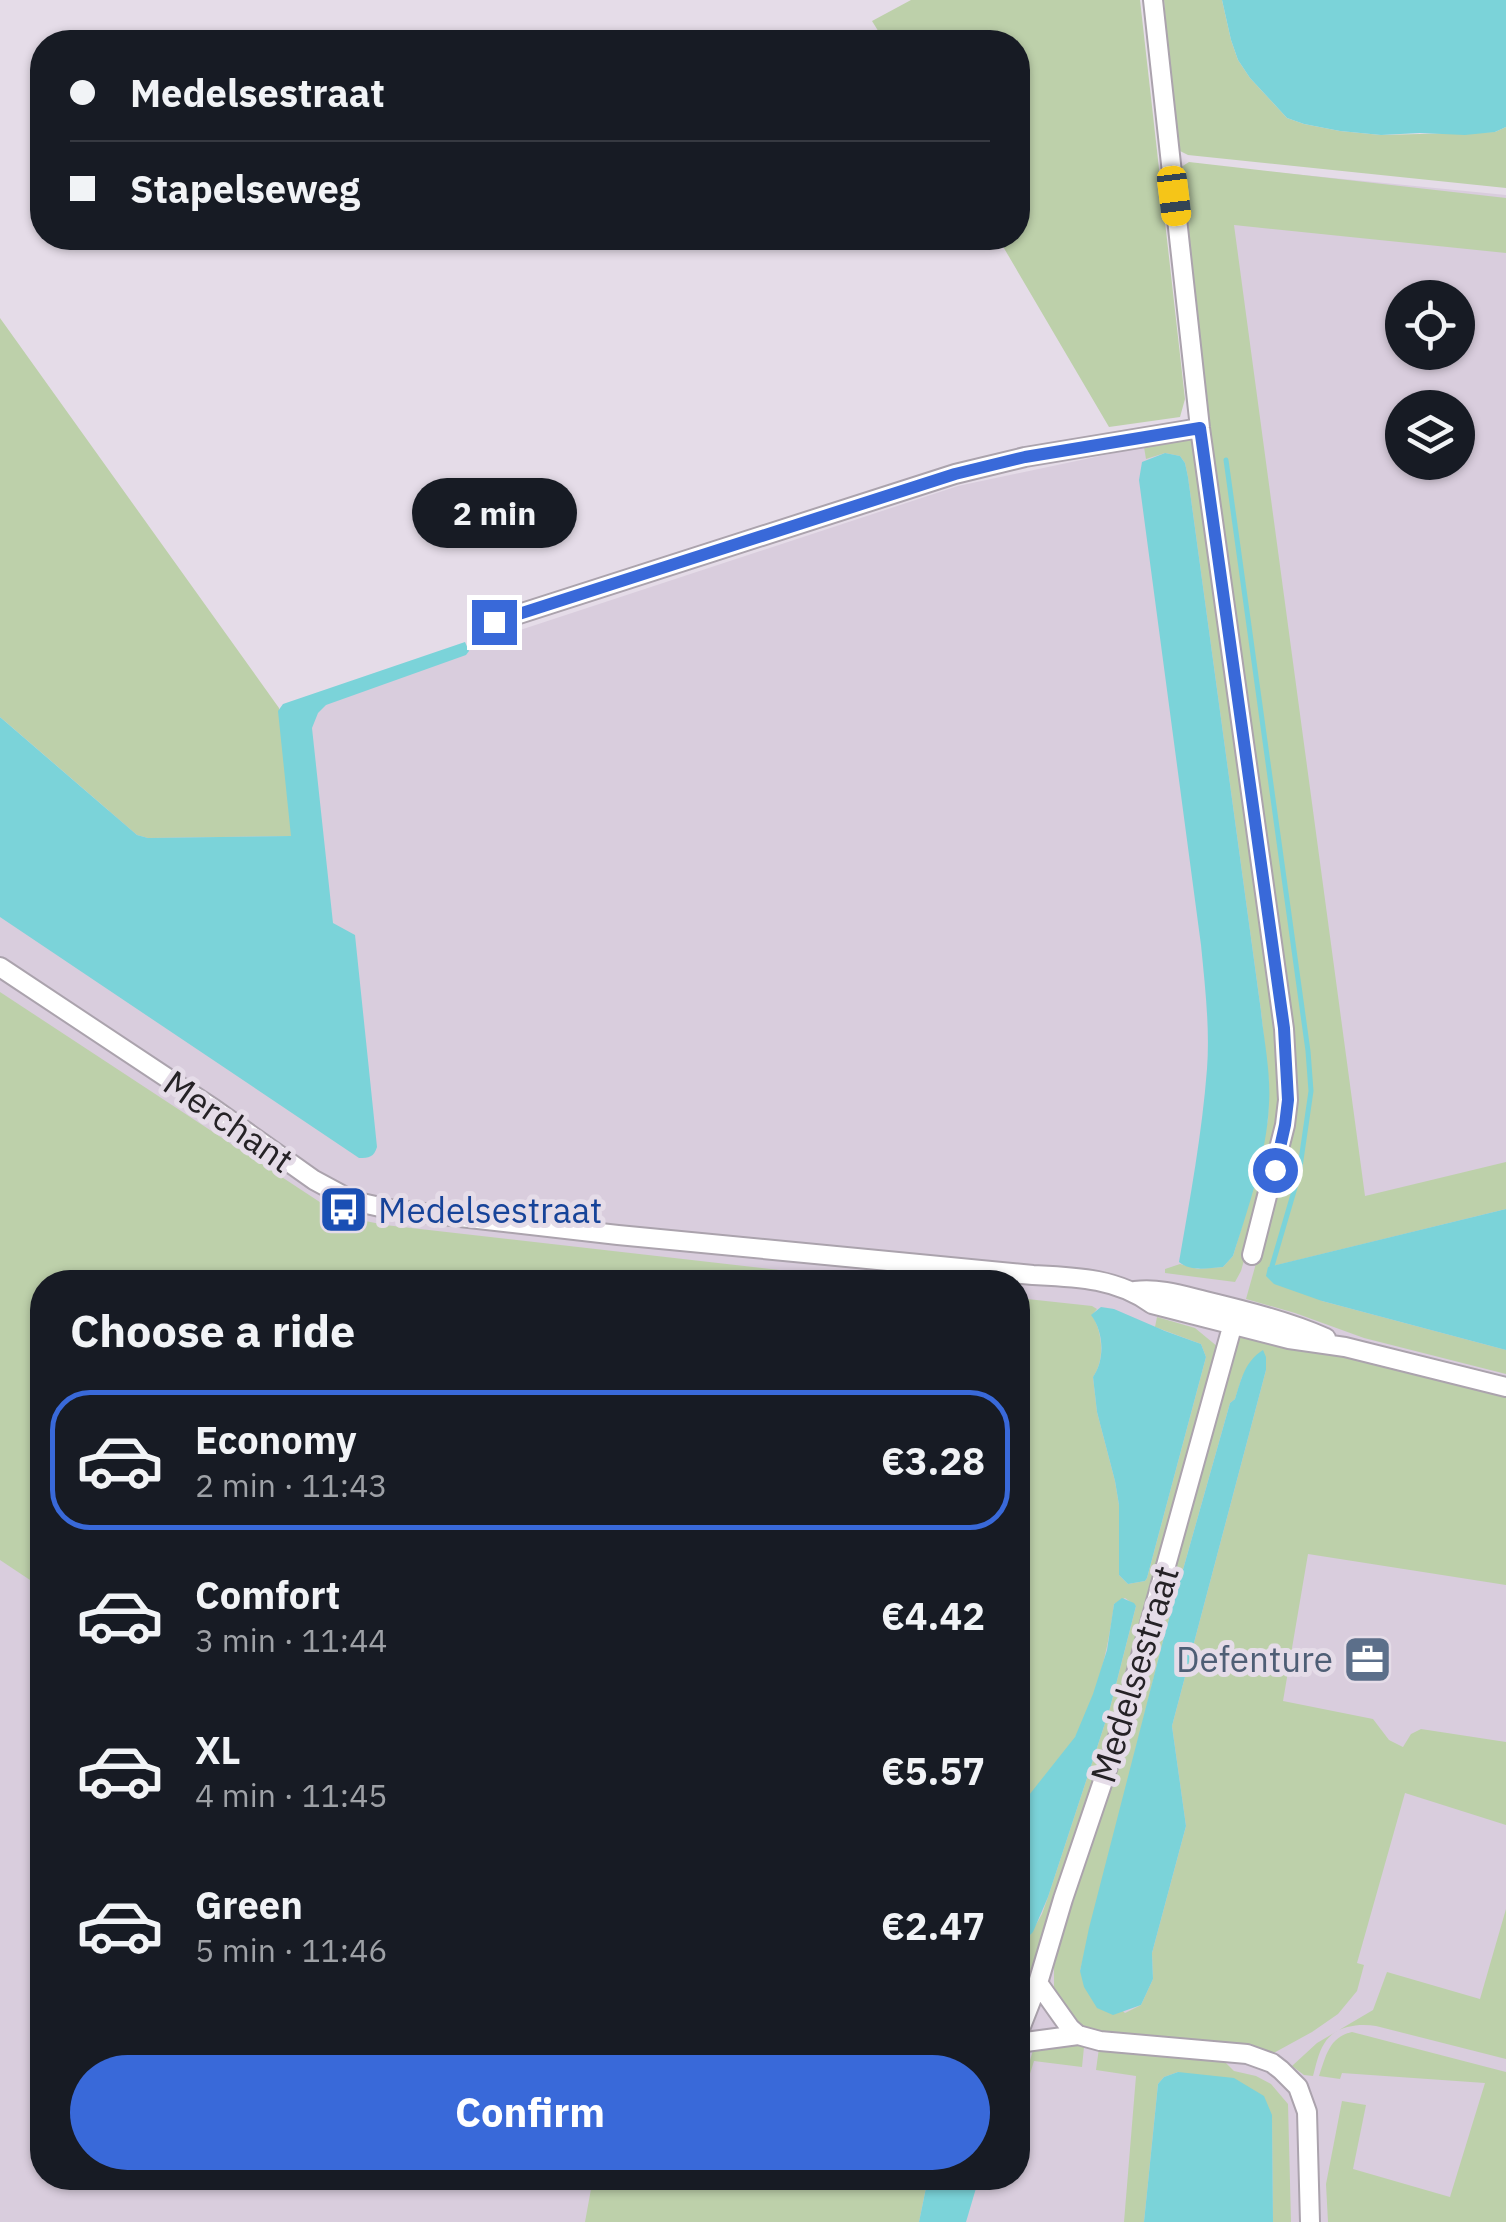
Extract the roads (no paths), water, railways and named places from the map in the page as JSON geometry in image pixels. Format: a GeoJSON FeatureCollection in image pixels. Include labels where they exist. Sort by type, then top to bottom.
{"type":"FeatureCollection","features":[{"type":"Feature","properties":{"kind":"street"},"geometry":{"type":"LineString","coordinates":[[1152,0],[1200,428],[1284,1028],[1288,1100],[1285,1125],[1252,1255]]}},
{"type":"Feature","properties":{"kind":"street"},"geometry":{"type":"LineString","coordinates":[[494,622],[955,474],[1025,457],[1200,428]]}},
{"type":"Feature","properties":{"kind":"street","name":"Merchant"},"geometry":{"type":"LineString","coordinates":[[0,967],[314,1180],[354,1200],[389,1210],[618,1236],[980,1270]]}},
{"type":"Feature","properties":{"kind":"street","name":"Merchant"},"geometry":{"type":"LineString","coordinates":[[1030,1275],[1087,1278],[1135,1291],[1154,1288],[1235,1316],[1296,1324],[1345,1347],[1506,1386]]}},
{"type":"Feature","properties":{"kind":"street","name":"Medelsestraat"},"geometry":{"type":"LineString","coordinates":[[1030,2003],[1132,1692],[1235,1316]]}},
{"type":"Feature","properties":{"kind":"street"},"geometry":{"type":"LineString","coordinates":[[1038,1983],[1078,2035]]}},
{"type":"Feature","properties":{"kind":"street"},"geometry":{"type":"LineString","coordinates":[[1030,2041],[1078,2035],[1100,2041],[1247,2054],[1272,2063],[1298,2087],[1307,2112],[1310,2222]]}},
{"type":"Feature","properties":{"kind":"water"},"geometry":{"type":"Polygon","coordinates":[[[1222,0],[1506,0],[1506,127],[1465,135],[1381,135],[1340,131],[1287,118],[1238,60],[1222,0]]]}},
{"type":"Feature","properties":{"kind":"water"},"geometry":{"type":"Polygon","coordinates":[[[1165,453],[1180,456],[1188,477],[1269,1081],[1261,1161],[1233,1256],[1223,1267],[1189,1267],[1179,1262],[1202,1118],[1207,1023],[1201,945],[1139,480],[1142,462],[1165,453]]]}},
{"type":"Feature","properties":{"kind":"water"},"geometry":{"type":"Polygon","coordinates":[[[465,642],[469,651],[466,655],[326,705],[312,728],[333,923],[355,935],[377,1147],[371,1156],[359,1158],[0,917],[0,717],[137,835],[291,836],[278,711],[283,704],[465,642]]]}},
{"type":"Feature","properties":{"kind":"water"},"geometry":{"type":"Polygon","coordinates":[[[1506,1209],[1506,1350],[1322,1301],[1274,1284],[1266,1276],[1268,1267],[1506,1209]]]}},
{"type":"Feature","properties":{"kind":"water"},"geometry":{"type":"Polygon","coordinates":[[[1101,1307],[1201,1344],[1206,1357],[1147,1578],[1128,1584],[1119,1575],[1119,1505],[1097,1412],[1093,1377],[1100,1363],[1101,1346],[1091,1315],[1101,1307]]]}},
{"type":"Feature","properties":{"kind":"water"},"geometry":{"type":"Polygon","coordinates":[[[1263,1350],[1266,1370],[1172,1726],[1186,1826],[1152,1953],[1153,1979],[1141,2005],[1113,2015],[1097,2008],[1084,1987],[1080,1971],[1089,1928],[1164,1637],[1230,1403],[1248,1365],[1263,1350]]]}},
{"type":"Feature","properties":{"kind":"water"},"geometry":{"type":"Polygon","coordinates":[[[1122,1598],[1136,1606],[1110,1708],[1048,1897],[1030,1935],[1030,1794],[1075,1737],[1107,1650],[1114,1604],[1122,1598]]]}},
{"type":"Feature","properties":{"kind":"water"},"geometry":{"type":"Polygon","coordinates":[[[1178,2072],[1234,2078],[1264,2096],[1272,2115],[1273,2222],[1144,2222],[1158,2084],[1178,2072]]]}},
{"type":"Feature","properties":{"kind":"water"},"geometry":{"type":"Polygon","coordinates":[[[926,2190],[975,2190],[966,2222],[919,2222],[926,2190]]]}},
{"type":"Feature","properties":{"kind":"waterway"},"geometry":{"type":"LineString","coordinates":[[1226,460],[1311,1091],[1299,1174],[1272,1266]]}},
{"type":"Feature","properties":{"kind":"place","name":"Medelsestraat"},"geometry":{"type":"Point","coordinates":[343,1210]}},
{"type":"Feature","properties":{"kind":"place","name":"Defenture"},"geometry":{"type":"Point","coordinates":[1368,1659]}}]}
